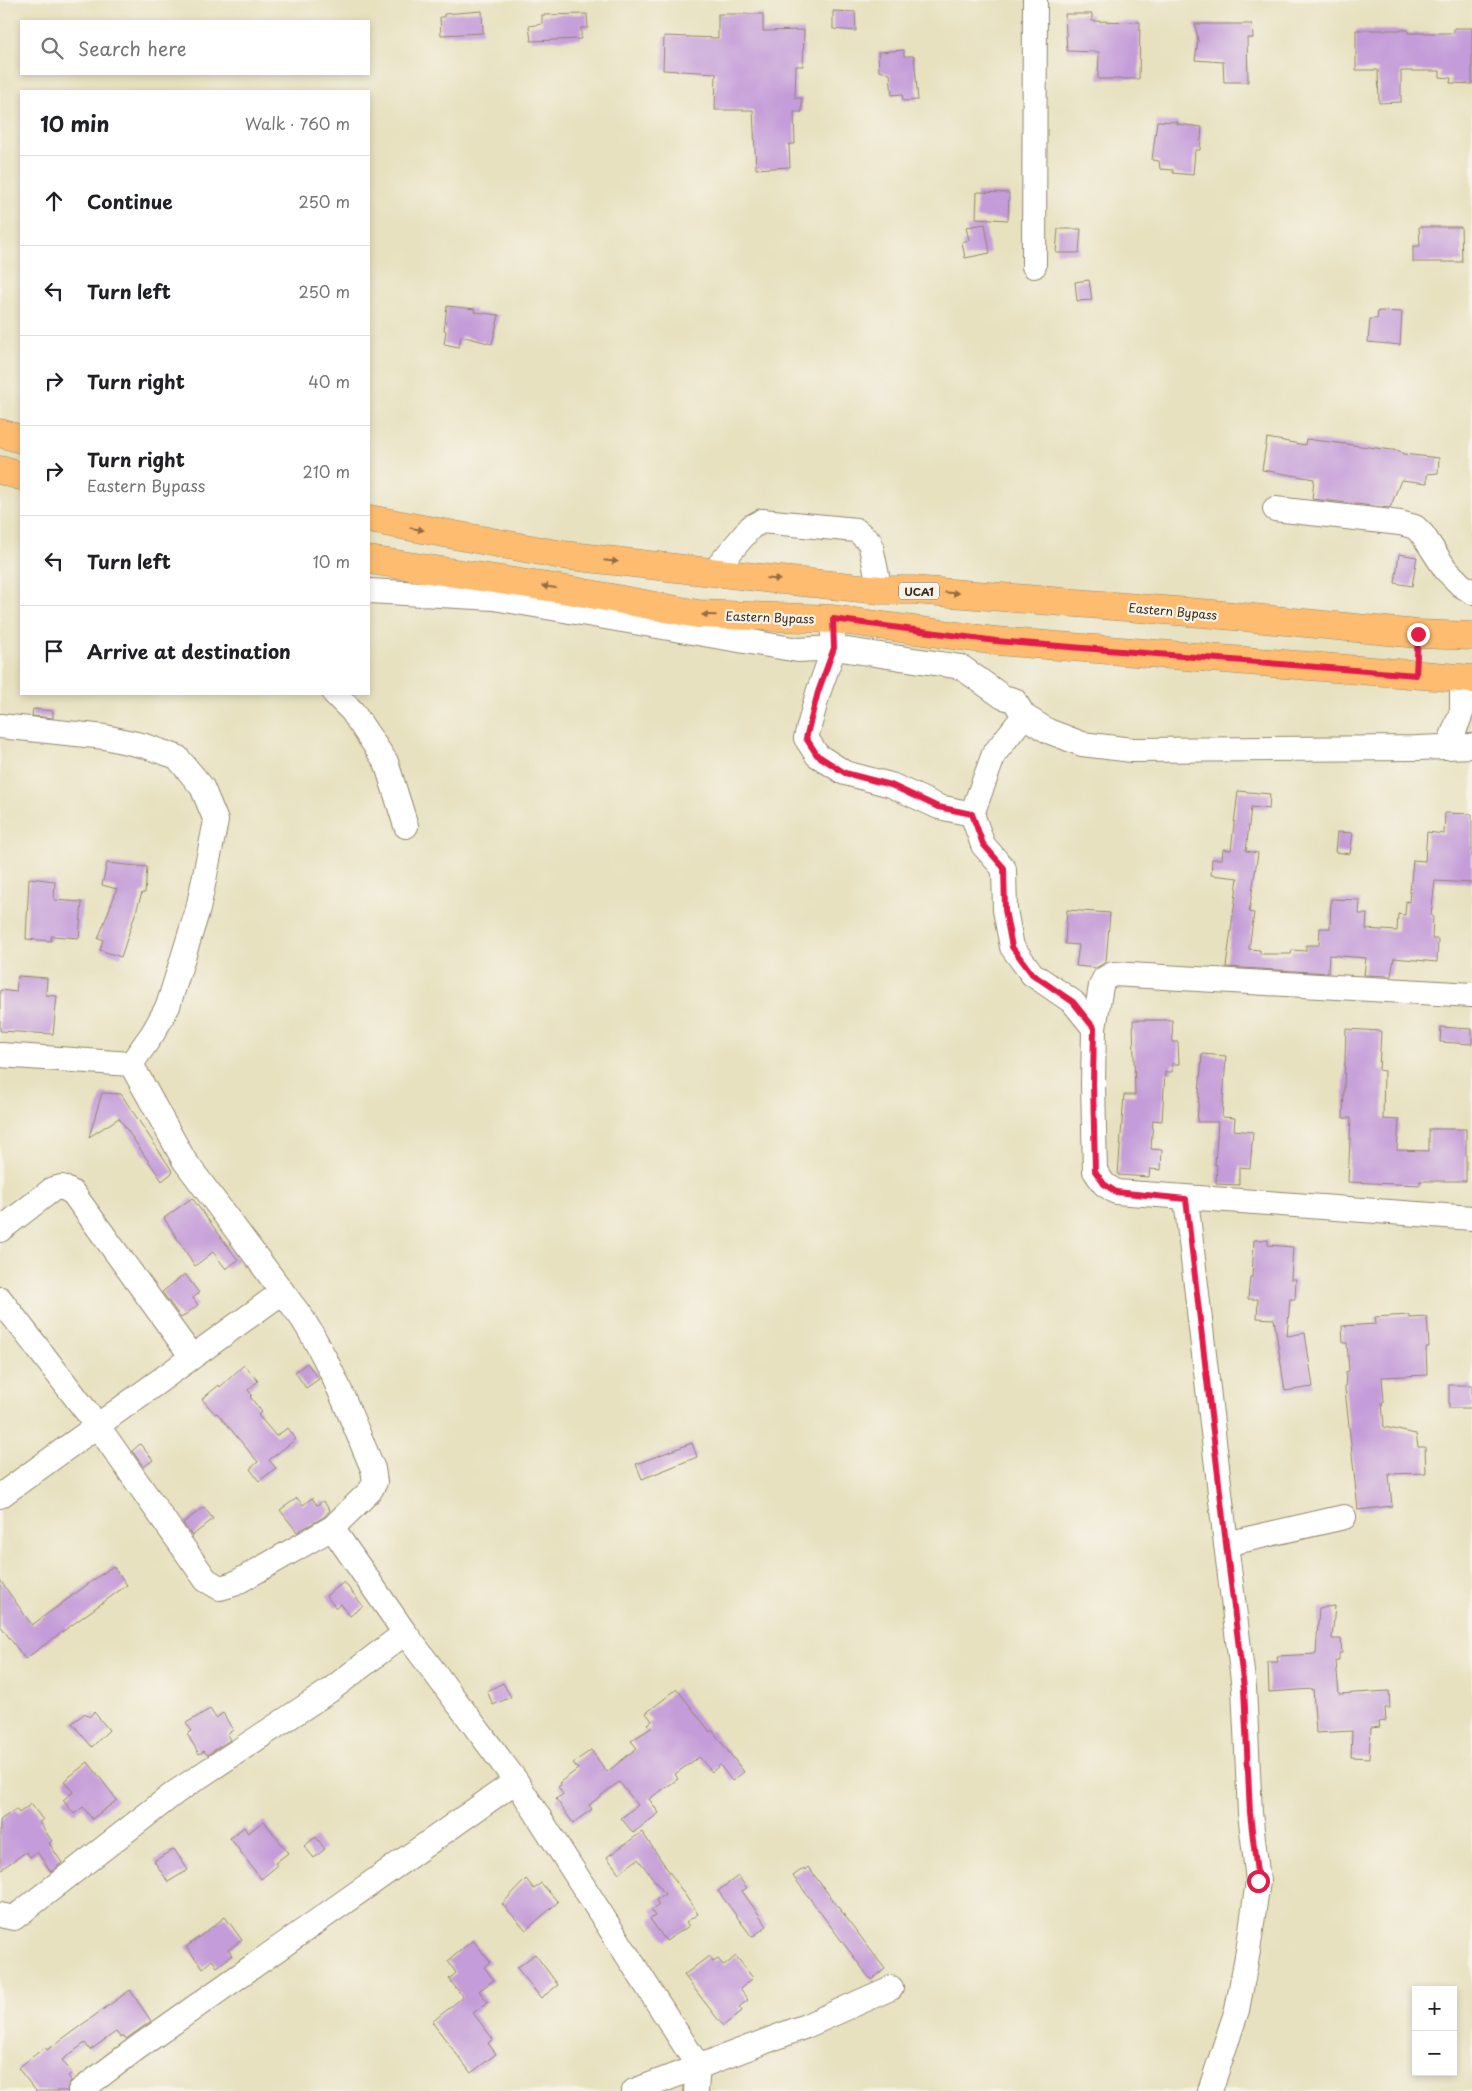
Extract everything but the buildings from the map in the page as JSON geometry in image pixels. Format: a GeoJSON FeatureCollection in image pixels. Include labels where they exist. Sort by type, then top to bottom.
{"type":"FeatureCollection","features":[{"type":"Feature","properties":{"kind":"main road"},"geometry":{"type":"LineString","coordinates":[[0,433],[20,439]]}},
{"type":"Feature","properties":{"kind":"main road"},"geometry":{"type":"LineString","coordinates":[[0,470],[20,476]]}},
{"type":"Feature","properties":{"kind":"main road","name":"Eastern Bypass"},"geometry":{"type":"LineString","coordinates":[[370,519],[562,556],[880,590],[932,592],[1213,614],[1418,634],[1472,636]]}},
{"type":"Feature","properties":{"kind":"main road","name":"Eastern Bypass"},"geometry":{"type":"LineString","coordinates":[[370,560],[574,591],[698,614],[833,619],[996,641],[1467,679]]}},
{"type":"Feature","properties":{"kind":"main road"},"geometry":{"type":"LineString","coordinates":[[1416,675],[1418,634]]}},
{"type":"Feature","properties":{"kind":"street"},"geometry":{"type":"LineString","coordinates":[[1034,266],[1035,0]]}},
{"type":"Feature","properties":{"kind":"street"},"geometry":{"type":"LineString","coordinates":[[1275,509],[1400,523],[1416,527],[1446,570],[1461,585],[1472,592]]}},
{"type":"Feature","properties":{"kind":"street"},"geometry":{"type":"LineString","coordinates":[[714,571],[751,527],[762,521],[856,530],[870,542],[880,590]]}},
{"type":"Feature","properties":{"kind":"street"},"geometry":{"type":"LineString","coordinates":[[370,591],[494,598],[798,650],[834,648],[962,667],[1003,697],[1014,700],[1024,716],[1048,731],[1082,744],[1132,750],[1472,746]]}},
{"type":"Feature","properties":{"kind":"street"},"geometry":{"type":"LineString","coordinates":[[833,619],[834,648],[818,692],[806,738],[817,755],[845,773],[891,785],[938,807],[972,814]]}},
{"type":"Feature","properties":{"kind":"street"},"geometry":{"type":"LineString","coordinates":[[1448,747],[1462,711],[1467,679]]}},
{"type":"Feature","properties":{"kind":"street"},"geometry":{"type":"LineString","coordinates":[[336,695],[352,711],[386,762],[406,826]]}},
{"type":"Feature","properties":{"kind":"street"},"geometry":{"type":"LineString","coordinates":[[1024,716],[994,754],[972,814],[983,844],[1004,868],[1005,910],[1012,947],[1032,974],[1073,1002],[1094,1028]]}},
{"type":"Feature","properties":{"kind":"street"},"geometry":{"type":"LineString","coordinates":[[0,726],[105,737],[145,746],[177,757],[202,788],[216,821],[198,909],[168,1006],[153,1033],[131,1064]]}},
{"type":"Feature","properties":{"kind":"street"},"geometry":{"type":"LineString","coordinates":[[1472,996],[1114,974],[1104,979],[1101,986],[1094,1028],[1093,1084],[1095,1171],[1104,1184],[1116,1192],[1186,1199],[1472,1218]]}},
{"type":"Feature","properties":{"kind":"street"},"geometry":{"type":"LineString","coordinates":[[0,1055],[131,1064]]}},
{"type":"Feature","properties":{"kind":"street"},"geometry":{"type":"LineString","coordinates":[[0,1299],[97,1425],[206,1580],[220,1588],[234,1584],[332,1528],[370,1492],[375,1482],[373,1469],[336,1381],[315,1338],[184,1160],[131,1064]]}},
{"type":"Feature","properties":{"kind":"street"},"geometry":{"type":"LineString","coordinates":[[0,1230],[53,1190],[62,1187],[73,1193],[192,1357]]}},
{"type":"Feature","properties":{"kind":"street"},"geometry":{"type":"LineString","coordinates":[[1186,1199],[1244,1688],[1250,1813],[1258,1881],[1248,1951],[1236,2010],[1210,2091]]}},
{"type":"Feature","properties":{"kind":"street"},"geometry":{"type":"LineString","coordinates":[[0,1496],[282,1293]]}},
{"type":"Feature","properties":{"kind":"street"},"geometry":{"type":"LineString","coordinates":[[1226,1544],[1344,1517]]}},
{"type":"Feature","properties":{"kind":"street"},"geometry":{"type":"LineString","coordinates":[[332,1528],[405,1633],[516,1781],[698,2066],[696,2091]]}},
{"type":"Feature","properties":{"kind":"street"},"geometry":{"type":"LineString","coordinates":[[0,1915],[14,1918],[176,1792],[329,1691],[405,1633]]}},
{"type":"Feature","properties":{"kind":"street"},"geometry":{"type":"LineString","coordinates":[[80,2091],[137,2048],[516,1781]]}},
{"type":"Feature","properties":{"kind":"street"},"geometry":{"type":"LineString","coordinates":[[634,2091],[806,2026],[891,1988]]}},
{"type":"Feature","properties":{"kind":"route"},"geometry":{"type":"LineString","coordinates":[[1258,1881],[1250,1813],[1244,1688],[1186,1199],[1116,1192],[1104,1184],[1095,1171],[1094,1028],[1073,1002],[1032,974],[1012,947],[1005,910],[1004,868],[983,844],[972,814],[938,807],[891,785],[845,773],[817,755],[806,738],[818,692],[834,648],[833,619],[996,641],[1416,675],[1418,634]]}}]}
